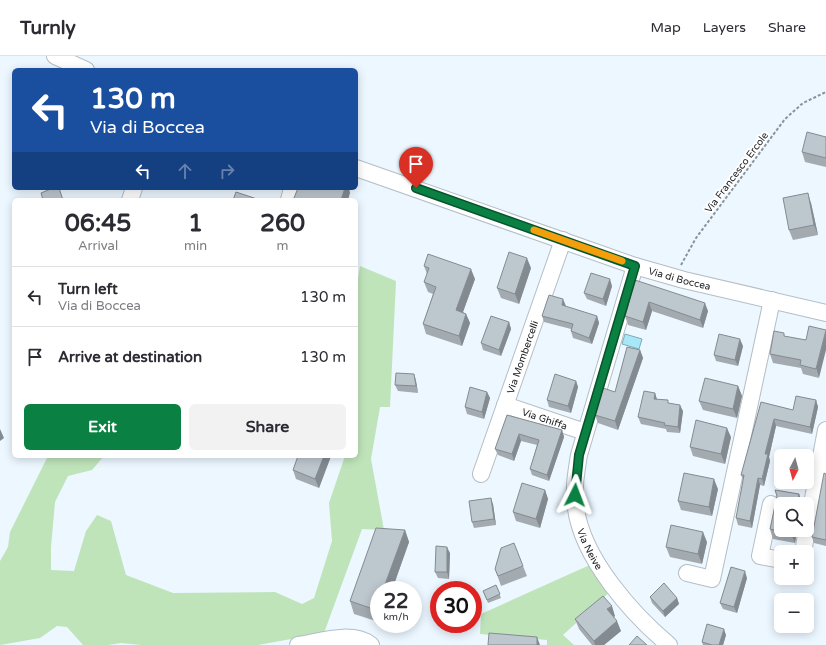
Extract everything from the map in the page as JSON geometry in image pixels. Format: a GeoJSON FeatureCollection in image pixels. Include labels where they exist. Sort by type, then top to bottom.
{"type":"FeatureCollection","features":[{"type":"Feature","properties":{"kind":"street"},"geometry":{"type":"LineString","coordinates":[[55,56],[82,68]]}},
{"type":"Feature","properties":{"kind":"street","name":"Via di Boccea"},"geometry":{"type":"LineString","coordinates":[[358,169],[635,266],[826,313]]}},
{"type":"Feature","properties":{"kind":"street","name":"Via Mombercelli"},"geometry":{"type":"LineString","coordinates":[[481,474],[563,240]]}},
{"type":"Feature","properties":{"kind":"street","name":"Via Neive"},"geometry":{"type":"LineString","coordinates":[[635,266],[579,455],[575,495],[576,510],[586,541],[598,562],[628,605],[669,645]]}},
{"type":"Feature","properties":{"kind":"street"},"geometry":{"type":"LineString","coordinates":[[687,573],[712,579],[772,300]]}},
{"type":"Feature","properties":{"kind":"street","name":"Via Ghiffa"},"geometry":{"type":"LineString","coordinates":[[505,405],[585,432]]}},
{"type":"Feature","properties":{"kind":"street"},"geometry":{"type":"LineString","coordinates":[[813,497],[826,430]]}},
{"type":"Feature","properties":{"kind":"street"},"geometry":{"type":"LineString","coordinates":[[771,504],[760,556],[774,559]]}},
{"type":"Feature","properties":{"kind":"street"},"geometry":{"type":"LineString","coordinates":[[298,645],[352,638],[362,640],[371,645]]}},
{"type":"Feature","properties":{"kind":"path","name":"Via Francesco Ercole"},"geometry":{"type":"LineString","coordinates":[[675,277],[696,238],[780,126],[796,109],[814,97],[826,92]]}},
{"type":"Feature","properties":{"kind":"green space"},"geometry":{"type":"Polygon","coordinates":[[[360,266],[396,281],[390,407],[380,407],[371,459],[384,530],[362,529],[324,633],[258,645],[141,645],[121,643],[108,645],[83,645],[67,627],[57,626],[40,638],[0,645],[0,561],[8,547],[10,532],[47,458],[102,458],[92,470],[68,476],[55,502],[51,547],[51,570],[74,571],[86,531],[97,515],[111,521],[126,575],[173,593],[275,592],[302,604],[314,598],[332,541],[329,503],[344,458],[358,458],[358,278],[360,266]]]}},
{"type":"Feature","properties":{"kind":"green space"},"geometry":{"type":"Polygon","coordinates":[[[592,564],[611,591],[563,635],[574,645],[547,645],[547,640],[480,634],[482,633],[482,614],[592,564]]]}},
{"type":"Feature","properties":{"kind":"water"},"geometry":{"type":"Polygon","coordinates":[[[625,334],[642,339],[639,349],[622,344],[625,334]]]}},
{"type":"Feature","properties":{"kind":"building"},"geometry":{"type":"Polygon","coordinates":[[[807,132],[826,137],[826,158],[802,152],[807,132]]]}},
{"type":"Feature","properties":{"kind":"building"},"geometry":{"type":"Polygon","coordinates":[[[48,190],[60,190],[62,198],[42,198],[41,193],[48,190]]]}},
{"type":"Feature","properties":{"kind":"building"},"geometry":{"type":"Polygon","coordinates":[[[297,190],[344,190],[342,198],[294,198],[297,190]]]}},
{"type":"Feature","properties":{"kind":"building"},"geometry":{"type":"Polygon","coordinates":[[[236,192],[254,198],[234,198],[236,192]]]}},
{"type":"Feature","properties":{"kind":"building"},"geometry":{"type":"Polygon","coordinates":[[[808,193],[814,225],[789,230],[783,198],[808,193]]]}},
{"type":"Feature","properties":{"kind":"building"},"geometry":{"type":"Polygon","coordinates":[[[509,252],[527,258],[515,294],[497,288],[509,252]]]}},
{"type":"Feature","properties":{"kind":"building"},"geometry":{"type":"Polygon","coordinates":[[[428,254],[471,269],[456,310],[466,314],[459,336],[423,324],[436,287],[424,282],[429,268],[424,266],[428,254]]]}},
{"type":"Feature","properties":{"kind":"building"},"geometry":{"type":"Polygon","coordinates":[[[591,273],[610,279],[603,299],[584,293],[591,273]]]}},
{"type":"Feature","properties":{"kind":"building"},"geometry":{"type":"Polygon","coordinates":[[[635,280],[705,303],[700,320],[649,302],[643,322],[625,316],[635,280]]]}},
{"type":"Feature","properties":{"kind":"building"},"geometry":{"type":"Polygon","coordinates":[[[549,295],[563,299],[562,305],[597,316],[589,338],[571,331],[573,324],[542,316],[549,295]]]}},
{"type":"Feature","properties":{"kind":"building"},"geometry":{"type":"Polygon","coordinates":[[[491,316],[509,322],[499,350],[481,343],[491,316]]]}},
{"type":"Feature","properties":{"kind":"building"},"geometry":{"type":"Polygon","coordinates":[[[809,326],[826,330],[816,369],[800,365],[801,360],[770,354],[774,331],[784,333],[784,336],[806,340],[809,326]]]}},
{"type":"Feature","properties":{"kind":"building"},"geometry":{"type":"Polygon","coordinates":[[[719,334],[740,339],[735,360],[714,355],[719,334]]]}},
{"type":"Feature","properties":{"kind":"building"},"geometry":{"type":"Polygon","coordinates":[[[627,347],[640,350],[615,421],[595,415],[603,388],[615,392],[627,347]]]}},
{"type":"Feature","properties":{"kind":"building"},"geometry":{"type":"Polygon","coordinates":[[[396,373],[414,374],[416,386],[395,385],[396,373]]]}},
{"type":"Feature","properties":{"kind":"building"},"geometry":{"type":"Polygon","coordinates":[[[555,374],[576,381],[568,406],[547,400],[555,374]]]}},
{"type":"Feature","properties":{"kind":"building"},"geometry":{"type":"Polygon","coordinates":[[[705,378],[738,386],[733,409],[699,401],[705,378]]]}},
{"type":"Feature","properties":{"kind":"building"},"geometry":{"type":"Polygon","coordinates":[[[470,387],[487,392],[482,412],[465,407],[470,387]]]}},
{"type":"Feature","properties":{"kind":"building"},"geometry":{"type":"Polygon","coordinates":[[[644,391],[655,393],[654,399],[668,400],[668,403],[680,405],[678,427],[664,425],[665,423],[638,417],[644,391]]]}},
{"type":"Feature","properties":{"kind":"building"},"geometry":{"type":"Polygon","coordinates":[[[796,396],[816,400],[810,427],[774,419],[765,454],[768,454],[762,479],[758,478],[750,521],[736,518],[744,475],[741,475],[761,402],[793,410],[796,396]]]}},
{"type":"Feature","properties":{"kind":"building"},"geometry":{"type":"Polygon","coordinates":[[[507,415],[562,430],[547,475],[530,469],[539,440],[519,434],[512,454],[495,449],[507,415]]]}},
{"type":"Feature","properties":{"kind":"building"},"geometry":{"type":"Polygon","coordinates":[[[696,420],[727,428],[721,454],[690,447],[696,420]]]}},
{"type":"Feature","properties":{"kind":"building"},"geometry":{"type":"Polygon","coordinates":[[[297,458],[323,458],[315,479],[293,470],[297,458]]]}},
{"type":"Feature","properties":{"kind":"building"},"geometry":{"type":"Polygon","coordinates":[[[684,473],[714,479],[709,507],[678,501],[684,473]]]}},
{"type":"Feature","properties":{"kind":"building"},"geometry":{"type":"Polygon","coordinates":[[[824,473],[826,474],[826,540],[812,537],[814,537],[814,526],[824,473]]]}},
{"type":"Feature","properties":{"kind":"building"},"geometry":{"type":"Polygon","coordinates":[[[522,483],[545,490],[536,519],[513,512],[522,483]]]}},
{"type":"Feature","properties":{"kind":"building"},"geometry":{"type":"Polygon","coordinates":[[[775,490],[799,494],[798,497],[777,496],[775,490]]]}},
{"type":"Feature","properties":{"kind":"building"},"geometry":{"type":"Polygon","coordinates":[[[491,498],[494,519],[472,522],[469,501],[491,498]]]}},
{"type":"Feature","properties":{"kind":"building"},"geometry":{"type":"Polygon","coordinates":[[[774,510],[774,530],[770,529],[774,510]]]}},
{"type":"Feature","properties":{"kind":"building"},"geometry":{"type":"Polygon","coordinates":[[[671,525],[703,532],[698,554],[666,547],[671,525]]]}},
{"type":"Feature","properties":{"kind":"building"},"geometry":{"type":"Polygon","coordinates":[[[376,528],[405,530],[386,581],[370,581],[370,608],[350,601],[376,528]]]}},
{"type":"Feature","properties":{"kind":"building"},"geometry":{"type":"Polygon","coordinates":[[[514,543],[523,566],[498,576],[495,569],[501,548],[514,543]]]}},
{"type":"Feature","properties":{"kind":"building"},"geometry":{"type":"Polygon","coordinates":[[[436,546],[447,547],[447,572],[435,572],[436,546]]]}},
{"type":"Feature","properties":{"kind":"building"},"geometry":{"type":"Polygon","coordinates":[[[731,567],[745,571],[734,607],[720,603],[731,567]]]}},
{"type":"Feature","properties":{"kind":"building"},"geometry":{"type":"Polygon","coordinates":[[[664,583],[677,598],[663,611],[650,597],[664,583]]]}},
{"type":"Feature","properties":{"kind":"building"},"geometry":{"type":"Polygon","coordinates":[[[496,585],[500,594],[487,600],[483,591],[496,585]]]}},
{"type":"Feature","properties":{"kind":"building"},"geometry":{"type":"Polygon","coordinates":[[[603,596],[612,606],[607,609],[617,621],[594,641],[575,619],[603,596]]]}},
{"type":"Feature","properties":{"kind":"building"},"geometry":{"type":"Polygon","coordinates":[[[707,624],[724,629],[719,645],[712,645],[702,642],[707,624]]]}},
{"type":"Feature","properties":{"kind":"building"},"geometry":{"type":"Polygon","coordinates":[[[489,633],[537,637],[537,645],[488,645],[489,633]]]}},
{"type":"Feature","properties":{"kind":"building"},"geometry":{"type":"Polygon","coordinates":[[[637,636],[647,645],[629,645],[637,636]]]}},
{"type":"Feature","properties":{"kind":"slow traffic"},"geometry":{"type":"LineString","coordinates":[[534,230],[622,261]]}},
{"type":"Feature","properties":{"kind":"route"},"geometry":{"type":"LineString","coordinates":[[416,188],[635,266],[579,455],[575,482],[575,495]]}}]}
